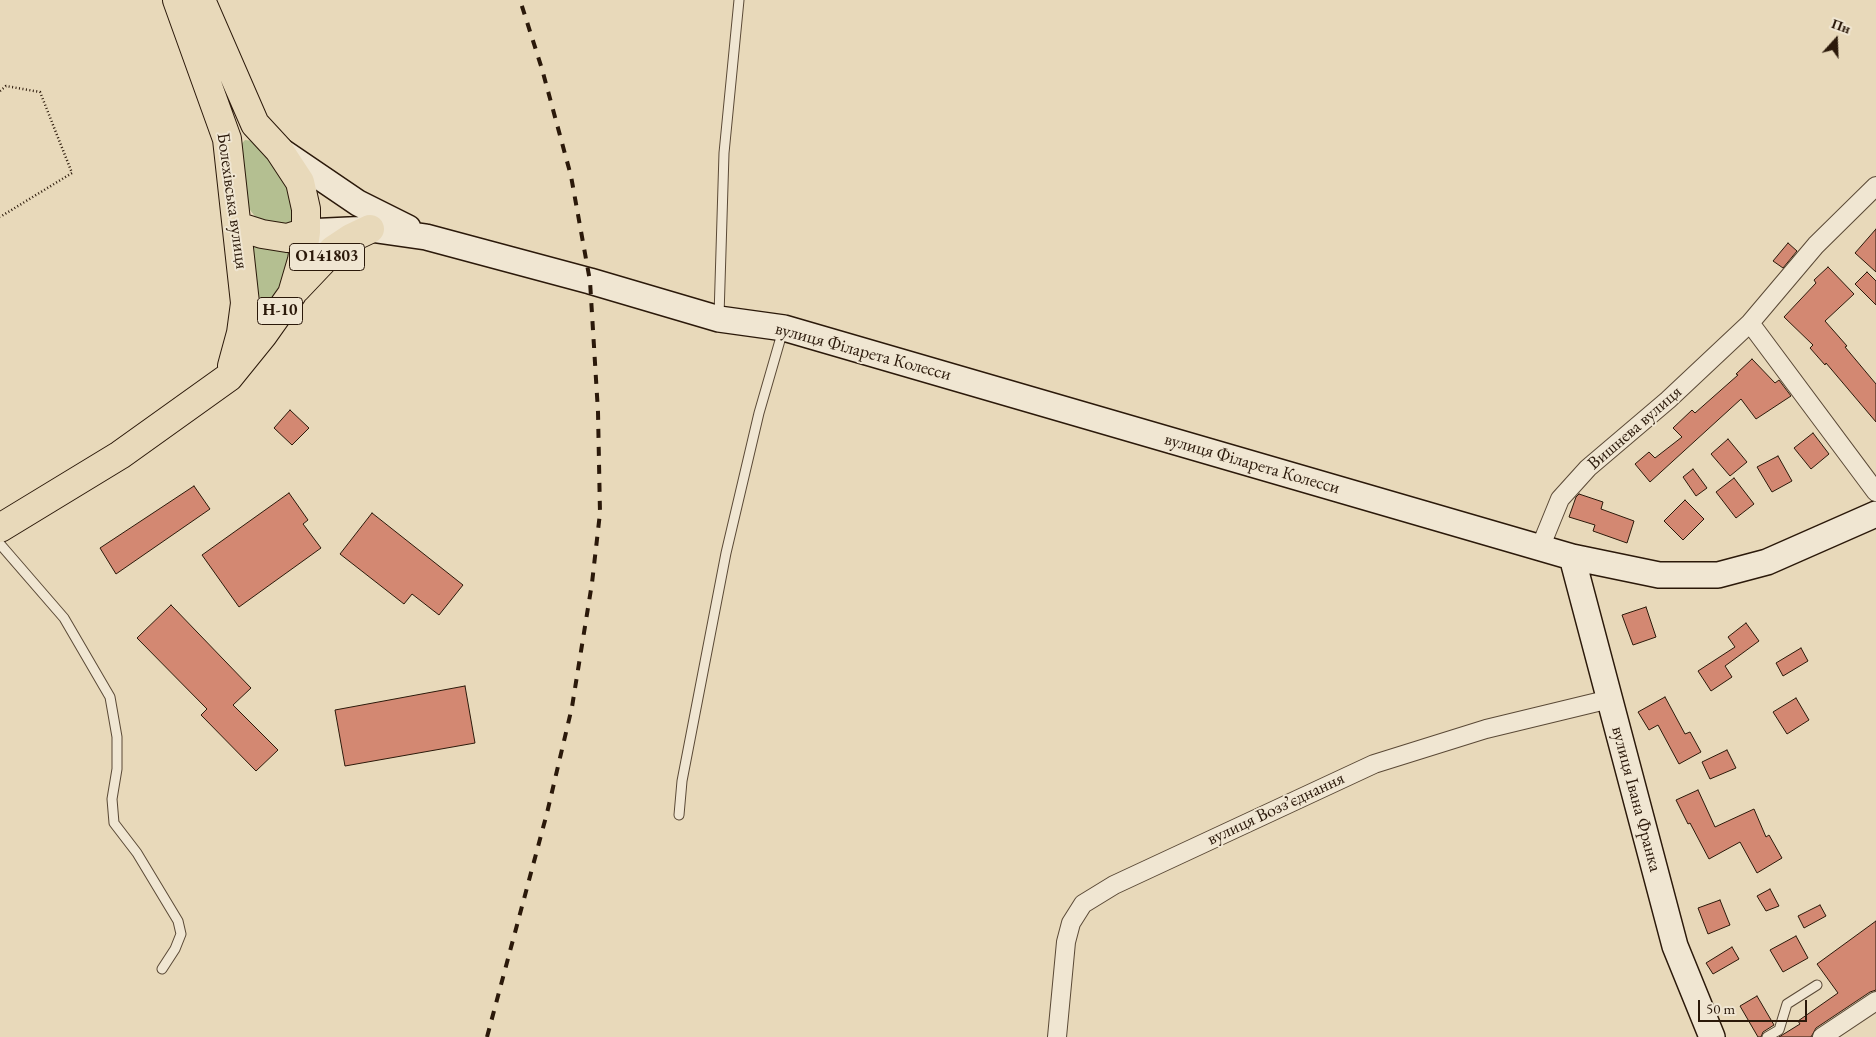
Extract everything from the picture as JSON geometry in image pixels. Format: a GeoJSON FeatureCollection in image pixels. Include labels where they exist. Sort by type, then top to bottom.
{"type":"FeatureCollection","features":[{"type":"Feature","properties":{"kind":"main road","name":"Болехівська вулиця"},"geometry":{"type":"LineString","coordinates":[[177,0],[227,139],[245,303],[242,333],[229,377]]}},
{"type":"Feature","properties":{"kind":"main road","name":"Болехівська вулиця"},"geometry":{"type":"LineString","coordinates":[[0,528],[120,454],[229,377],[263,335],[292,294],[302,260],[306,232],[306,209],[300,182],[279,150],[256,124],[201,0]]}},
{"type":"Feature","properties":{"kind":"main road"},"geometry":{"type":"LineString","coordinates":[[227,139],[239,127],[256,124]]}},
{"type":"Feature","properties":{"kind":"main road","name":"О141803"},"geometry":{"type":"LineString","coordinates":[[279,150],[358,203],[426,237]]}},
{"type":"Feature","properties":{"kind":"main road"},"geometry":{"type":"LineString","coordinates":[[237,226],[262,234],[287,238],[306,232]]}},
{"type":"Feature","properties":{"kind":"main road","name":"О141803"},"geometry":{"type":"LineString","coordinates":[[306,232],[370,229],[426,237]]}},
{"type":"Feature","properties":{"kind":"main road","name":"О141803"},"geometry":{"type":"LineString","coordinates":[[292,294],[333,250],[351,238],[370,229]]}},
{"type":"Feature","properties":{"kind":"main road","name":"вулиця Філарета Колесси"},"geometry":{"type":"LineString","coordinates":[[426,237],[719,319],[784,328],[1540,548],[1572,557],[1659,575],[1718,575],[1767,562],[1876,514]]}},
{"type":"Feature","properties":{"kind":"main road","name":"вулиця Івана Франка"},"geometry":{"type":"LineString","coordinates":[[1572,557],[1675,946],[1712,1037]]}},
{"type":"Feature","properties":{"kind":"street","name":"Вишнева вулиця"},"geometry":{"type":"LineString","coordinates":[[1540,548],[1560,499],[1588,468],[1668,400],[1750,323],[1816,245],[1876,186]]}},
{"type":"Feature","properties":{"kind":"street"},"geometry":{"type":"LineString","coordinates":[[1750,323],[1876,492]]}},
{"type":"Feature","properties":{"kind":"street","name":"вулиця Воззʼєднання"},"geometry":{"type":"LineString","coordinates":[[1057,1037],[1066,942],[1071,923],[1083,904],[1114,885],[1374,764],[1486,729],[1610,699]]}},
{"type":"Feature","properties":{"kind":"street"},"geometry":{"type":"LineString","coordinates":[[1822,1037],[1876,1001]]}},
{"type":"Feature","properties":{"kind":"lane"},"geometry":{"type":"LineString","coordinates":[[719,319],[724,153],[739,0]]}},
{"type":"Feature","properties":{"kind":"lane"},"geometry":{"type":"LineString","coordinates":[[679,815],[682,781],[726,553],[759,414],[784,328]]}},
{"type":"Feature","properties":{"kind":"lane"},"geometry":{"type":"LineString","coordinates":[[0,544],[64,618],[110,698],[117,737],[117,769],[112,799],[114,823],[137,852],[178,921],[181,934],[175,949],[162,969]]}},
{"type":"Feature","properties":{"kind":"lane"},"geometry":{"type":"LineString","coordinates":[[1767,1037],[1779,1030],[1787,1004],[1817,985]]}},
{"type":"Feature","properties":{"kind":"path"},"geometry":{"type":"LineString","coordinates":[[0,91],[6,86],[40,92],[72,172],[0,218]]}},
{"type":"Feature","properties":{"kind":"green space"},"geometry":{"type":"Polygon","coordinates":[[[245,140],[253,141],[281,171],[297,206],[292,224],[284,227],[257,219],[247,206],[238,148],[245,140]]]}},
{"type":"Feature","properties":{"kind":"green space"},"geometry":{"type":"Polygon","coordinates":[[[254,244],[295,251],[284,286],[268,307],[261,303],[258,294],[254,244]]]}},
{"type":"Feature","properties":{"kind":"building"},"geometry":{"type":"Polygon","coordinates":[[[1876,229],[1876,272],[1855,253],[1876,229]]]}},
{"type":"Feature","properties":{"kind":"building"},"geometry":{"type":"Polygon","coordinates":[[[1788,243],[1797,251],[1783,268],[1773,261],[1788,243]]]}},
{"type":"Feature","properties":{"kind":"building"},"geometry":{"type":"Polygon","coordinates":[[[1828,267],[1854,294],[1825,321],[1876,384],[1876,422],[1826,363],[1825,365],[1810,348],[1813,345],[1784,317],[1816,283],[1814,280],[1828,267]]]}},
{"type":"Feature","properties":{"kind":"building"},"geometry":{"type":"Polygon","coordinates":[[[1867,272],[1876,281],[1876,305],[1855,284],[1867,272]]]}},
{"type":"Feature","properties":{"kind":"building"},"geometry":{"type":"Polygon","coordinates":[[[1752,359],[1775,383],[1779,380],[1791,396],[1756,419],[1741,399],[1650,482],[1635,464],[1649,452],[1655,458],[1682,437],[1673,428],[1692,410],[1695,413],[1738,375],[1736,374],[1752,359]]]}},
{"type":"Feature","properties":{"kind":"building"},"geometry":{"type":"Polygon","coordinates":[[[290,410],[309,428],[292,445],[274,428],[290,410]]]}},
{"type":"Feature","properties":{"kind":"building"},"geometry":{"type":"Polygon","coordinates":[[[1813,433],[1829,454],[1811,469],[1794,448],[1813,433]]]}},
{"type":"Feature","properties":{"kind":"building"},"geometry":{"type":"Polygon","coordinates":[[[1728,439],[1747,462],[1730,476],[1711,454],[1728,439]]]}},
{"type":"Feature","properties":{"kind":"building"},"geometry":{"type":"Polygon","coordinates":[[[1778,456],[1792,481],[1772,492],[1757,467],[1778,456]]]}},
{"type":"Feature","properties":{"kind":"building"},"geometry":{"type":"Polygon","coordinates":[[[1693,469],[1707,488],[1696,496],[1683,477],[1693,469]]]}},
{"type":"Feature","properties":{"kind":"building"},"geometry":{"type":"Polygon","coordinates":[[[1734,478],[1754,504],[1736,518],[1716,492],[1734,478]]]}},
{"type":"Feature","properties":{"kind":"building"},"geometry":{"type":"Polygon","coordinates":[[[194,486],[210,509],[116,574],[100,548],[194,486]]]}},
{"type":"Feature","properties":{"kind":"building"},"geometry":{"type":"Polygon","coordinates":[[[289,493],[308,520],[303,524],[321,548],[239,607],[202,555],[289,493]]]}},
{"type":"Feature","properties":{"kind":"building"},"geometry":{"type":"Polygon","coordinates":[[[1579,494],[1603,502],[1601,509],[1634,521],[1627,543],[1593,531],[1595,525],[1569,517],[1576,497],[1579,494]]]}},
{"type":"Feature","properties":{"kind":"building"},"geometry":{"type":"Polygon","coordinates":[[[1685,500],[1704,519],[1683,540],[1664,521],[1685,500]]]}},
{"type":"Feature","properties":{"kind":"building"},"geometry":{"type":"Polygon","coordinates":[[[372,513],[463,585],[439,615],[412,594],[404,604],[340,554],[372,513]]]}},
{"type":"Feature","properties":{"kind":"building"},"geometry":{"type":"Polygon","coordinates":[[[171,605],[251,688],[233,705],[278,750],[256,771],[201,715],[207,709],[137,638],[171,605]]]}},
{"type":"Feature","properties":{"kind":"building"},"geometry":{"type":"Polygon","coordinates":[[[1646,607],[1656,637],[1633,645],[1622,615],[1646,607]]]}},
{"type":"Feature","properties":{"kind":"building"},"geometry":{"type":"Polygon","coordinates":[[[1746,623],[1759,641],[1725,666],[1732,677],[1711,691],[1698,671],[1735,647],[1728,637],[1746,623]]]}},
{"type":"Feature","properties":{"kind":"building"},"geometry":{"type":"Polygon","coordinates":[[[1801,648],[1808,661],[1783,676],[1776,663],[1801,648]]]}},
{"type":"Feature","properties":{"kind":"building"},"geometry":{"type":"Polygon","coordinates":[[[465,686],[475,743],[345,766],[335,710],[465,686]]]}},
{"type":"Feature","properties":{"kind":"building"},"geometry":{"type":"Polygon","coordinates":[[[1665,697],[1685,734],[1690,732],[1701,752],[1679,764],[1658,725],[1649,730],[1638,712],[1665,697]]]}},
{"type":"Feature","properties":{"kind":"building"},"geometry":{"type":"Polygon","coordinates":[[[1796,698],[1809,720],[1787,734],[1773,712],[1796,698]]]}},
{"type":"Feature","properties":{"kind":"building"},"geometry":{"type":"Polygon","coordinates":[[[1727,750],[1736,768],[1710,779],[1702,762],[1727,750]]]}},
{"type":"Feature","properties":{"kind":"building"},"geometry":{"type":"Polygon","coordinates":[[[1698,790],[1715,827],[1754,809],[1766,837],[1769,835],[1782,858],[1757,873],[1740,842],[1709,859],[1676,800],[1698,790]]]}},
{"type":"Feature","properties":{"kind":"building"},"geometry":{"type":"Polygon","coordinates":[[[1770,889],[1779,906],[1766,911],[1757,896],[1770,889]]]}},
{"type":"Feature","properties":{"kind":"building"},"geometry":{"type":"Polygon","coordinates":[[[1720,900],[1730,925],[1708,934],[1698,908],[1720,900]]]}},
{"type":"Feature","properties":{"kind":"building"},"geometry":{"type":"Polygon","coordinates":[[[1820,905],[1826,916],[1804,928],[1798,916],[1820,905]]]}},
{"type":"Feature","properties":{"kind":"building"},"geometry":{"type":"Polygon","coordinates":[[[1876,921],[1876,990],[1870,992],[1816,1028],[1811,1037],[1779,1037],[1800,1024],[1798,1021],[1838,993],[1817,964],[1876,921]]]}},
{"type":"Feature","properties":{"kind":"building"},"geometry":{"type":"Polygon","coordinates":[[[1796,936],[1808,958],[1783,972],[1770,950],[1796,936]]]}},
{"type":"Feature","properties":{"kind":"building"},"geometry":{"type":"Polygon","coordinates":[[[1732,947],[1739,959],[1713,974],[1706,963],[1732,947]]]}},
{"type":"Feature","properties":{"kind":"building"},"geometry":{"type":"Polygon","coordinates":[[[1757,996],[1774,1025],[1763,1032],[1761,1037],[1758,1037],[1740,1006],[1757,996]]]}},
{"type":"Feature","properties":{"kind":"railway"},"geometry":{"type":"LineString","coordinates":[[487,1037],[547,813],[572,707],[592,583],[600,513],[598,412],[590,281],[571,176],[542,69],[520,0]]}}]}
